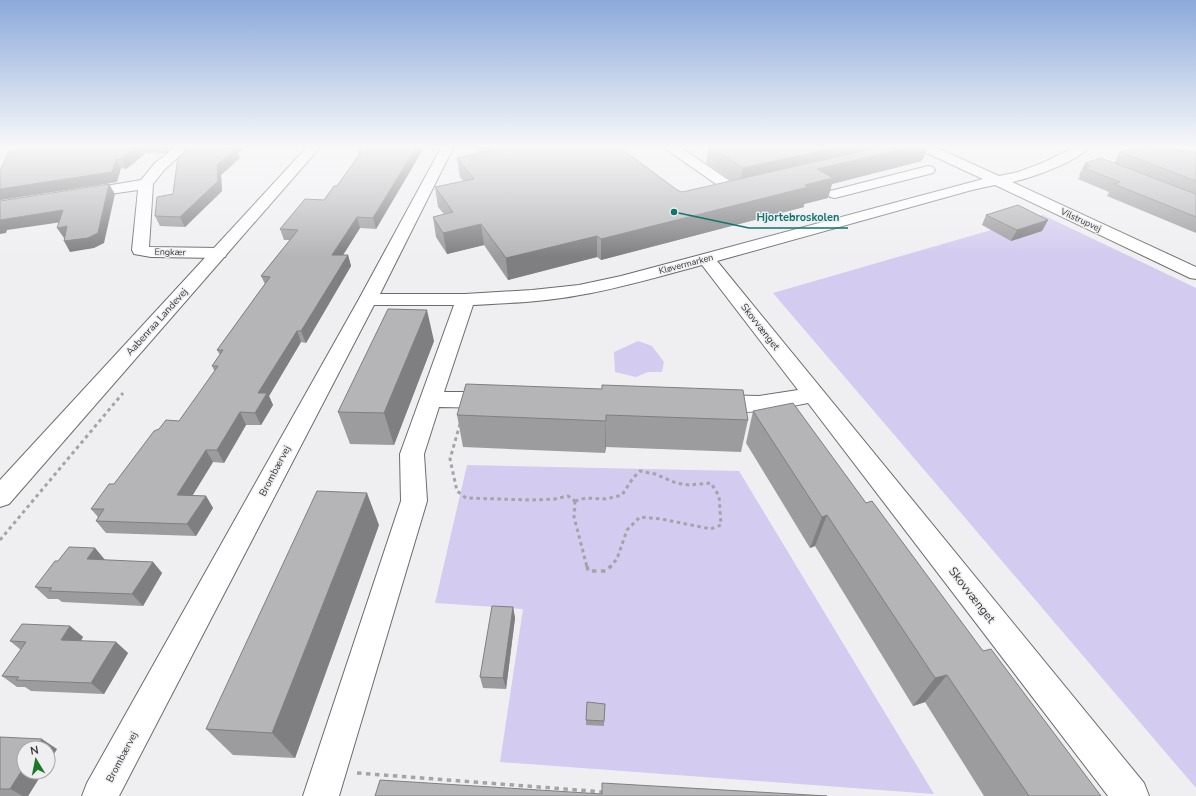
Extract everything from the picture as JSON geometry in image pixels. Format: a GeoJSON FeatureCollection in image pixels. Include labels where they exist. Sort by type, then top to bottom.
{"type":"FeatureCollection","features":[{"type":"Feature","properties":{"kind":"street","name":"Aabenraa Landevej"},"geometry":{"type":"LineString","coordinates":[[0,498],[282,183]]}},
{"type":"Feature","properties":{"kind":"street","name":"Brombærvej"},"geometry":{"type":"LineString","coordinates":[[100,796],[368,299],[429,183]]}},
{"type":"Feature","properties":{"kind":"street"},"geometry":{"type":"LineString","coordinates":[[724,183],[738,193]]}},
{"type":"Feature","properties":{"kind":"street"},"geometry":{"type":"LineString","coordinates":[[835,194],[877,183]]}},
{"type":"Feature","properties":{"kind":"street","name":"Kløvermarken"},"geometry":{"type":"LineString","coordinates":[[368,299],[465,300],[532,296],[579,290],[622,281],[706,259],[984,183]]}},
{"type":"Feature","properties":{"kind":"street","name":"Vilstrupvej"},"geometry":{"type":"LineString","coordinates":[[1003,183],[1196,274]]}},
{"type":"Feature","properties":{"kind":"street"},"geometry":{"type":"LineString","coordinates":[[69,196],[146,184]]}},
{"type":"Feature","properties":{"kind":"street","name":"Engkær"},"geometry":{"type":"LineString","coordinates":[[146,184],[140,250],[152,252],[219,253]]}},
{"type":"Feature","properties":{"kind":"street"},"geometry":{"type":"LineString","coordinates":[[870,185],[905,204]]}},
{"type":"Feature","properties":{"kind":"street"},"geometry":{"type":"LineString","coordinates":[[716,198],[753,189]]}},
{"type":"Feature","properties":{"kind":"street","name":"Skovvænget"},"geometry":{"type":"LineString","coordinates":[[706,259],[1131,796]]}},
{"type":"Feature","properties":{"kind":"street"},"geometry":{"type":"LineString","coordinates":[[321,796],[414,502],[412,454],[430,398],[465,300]]}},
{"type":"Feature","properties":{"kind":"street"},"geometry":{"type":"LineString","coordinates":[[696,403],[759,404],[814,395]]}},
{"type":"Feature","properties":{"kind":"street"},"geometry":{"type":"LineString","coordinates":[[430,398],[514,400]]}},
{"type":"Feature","properties":{"kind":"path"},"geometry":{"type":"LineString","coordinates":[[466,399],[450,459],[457,491],[466,498],[532,500],[555,499],[568,496],[575,501]]}},
{"type":"Feature","properties":{"kind":"path"},"geometry":{"type":"LineString","coordinates":[[640,471],[655,474],[676,484],[689,485],[711,483],[719,496],[721,525],[711,529],[661,519],[640,517],[627,530],[617,559],[606,571],[588,571],[574,517],[575,501],[586,498],[606,499],[622,495],[640,471]]}},
{"type":"Feature","properties":{"kind":"path"},"geometry":{"type":"LineString","coordinates":[[329,771],[612,792]]}},
{"type":"Feature","properties":{"kind":"shaded area"},"geometry":{"type":"Polygon","coordinates":[[[1043,215],[1196,288],[1196,788],[773,293],[1043,215]]]}},
{"type":"Feature","properties":{"kind":"shaded area"},"geometry":{"type":"Polygon","coordinates":[[[638,341],[652,346],[664,362],[662,372],[648,372],[636,377],[615,372],[614,352],[638,341]]]}},
{"type":"Feature","properties":{"kind":"shaded area"},"geometry":{"type":"Polygon","coordinates":[[[467,465],[739,471],[934,794],[500,762],[523,609],[435,603],[467,465]]]}},
{"type":"Feature","properties":{"kind":"building"},"geometry":{"type":"Polygon","coordinates":[[[0,183],[39,183],[0,189],[0,183]]]}},
{"type":"Feature","properties":{"kind":"building"},"geometry":{"type":"Polygon","coordinates":[[[174,183],[216,183],[180,217],[155,216],[157,197],[173,194],[174,183]]]}},
{"type":"Feature","properties":{"kind":"building"},"geometry":{"type":"Polygon","coordinates":[[[339,183],[394,183],[373,218],[357,217],[332,255],[348,255],[301,331],[297,331],[258,393],[267,393],[255,413],[240,412],[217,450],[206,450],[177,495],[206,496],[187,524],[96,521],[104,509],[91,509],[109,484],[114,484],[154,431],[159,429],[166,420],[179,421],[218,366],[212,366],[223,350],[217,350],[270,277],[261,276],[298,230],[280,229],[305,199],[324,200],[334,186],[337,186],[339,183]]]}},
{"type":"Feature","properties":{"kind":"building"},"geometry":{"type":"Polygon","coordinates":[[[454,183],[668,183],[682,192],[721,183],[812,183],[805,185],[808,187],[601,239],[597,236],[506,258],[481,224],[443,233],[433,217],[453,212],[435,187],[454,183]]]}},
{"type":"Feature","properties":{"kind":"building"},"geometry":{"type":"Polygon","coordinates":[[[1167,183],[1196,194],[1196,217],[1114,184],[1167,183]]]}},
{"type":"Feature","properties":{"kind":"building"},"geometry":{"type":"Polygon","coordinates":[[[109,184],[98,233],[88,238],[64,241],[67,226],[57,228],[63,210],[0,220],[0,201],[109,184]]]}},
{"type":"Feature","properties":{"kind":"building"},"geometry":{"type":"Polygon","coordinates":[[[1018,205],[1048,220],[1017,230],[986,215],[1018,205]]]}},
{"type":"Feature","properties":{"kind":"building"},"geometry":{"type":"Polygon","coordinates":[[[388,309],[427,310],[384,413],[338,412],[388,309]]]}},
{"type":"Feature","properties":{"kind":"building"},"geometry":{"type":"Polygon","coordinates":[[[466,384],[602,389],[602,385],[743,390],[748,420],[606,415],[606,421],[457,415],[466,384]]]}},
{"type":"Feature","properties":{"kind":"building"},"geometry":{"type":"Polygon","coordinates":[[[793,403],[866,503],[872,501],[983,651],[991,649],[1101,796],[1029,796],[947,675],[935,678],[827,515],[822,517],[753,411],[793,403]]]}},
{"type":"Feature","properties":{"kind":"building"},"geometry":{"type":"Polygon","coordinates":[[[317,491],[367,493],[272,733],[206,729],[317,491]]]}},
{"type":"Feature","properties":{"kind":"building"},"geometry":{"type":"Polygon","coordinates":[[[69,547],[95,548],[87,559],[153,562],[132,594],[49,591],[52,588],[35,587],[55,561],[58,561],[69,547]]]}},
{"type":"Feature","properties":{"kind":"building"},"geometry":{"type":"Polygon","coordinates":[[[492,606],[513,607],[503,678],[480,677],[492,606]]]}},
{"type":"Feature","properties":{"kind":"building"},"geometry":{"type":"Polygon","coordinates":[[[22,624],[70,626],[61,640],[116,642],[91,683],[16,680],[19,677],[2,676],[26,642],[10,641],[22,624]]]}},
{"type":"Feature","properties":{"kind":"building"},"geometry":{"type":"Polygon","coordinates":[[[587,702],[605,704],[604,721],[586,720],[587,702]]]}},
{"type":"Feature","properties":{"kind":"building"},"geometry":{"type":"Polygon","coordinates":[[[0,737],[42,739],[16,740],[16,780],[10,789],[0,789],[0,737]]]}},
{"type":"Feature","properties":{"kind":"building"},"geometry":{"type":"Polygon","coordinates":[[[380,780],[602,794],[602,783],[827,796],[375,796],[380,780]]]}},
{"type":"Feature","properties":{"kind":"place","name":"Hjortebroskolen"},"geometry":{"type":"Point","coordinates":[674,212]}}]}
